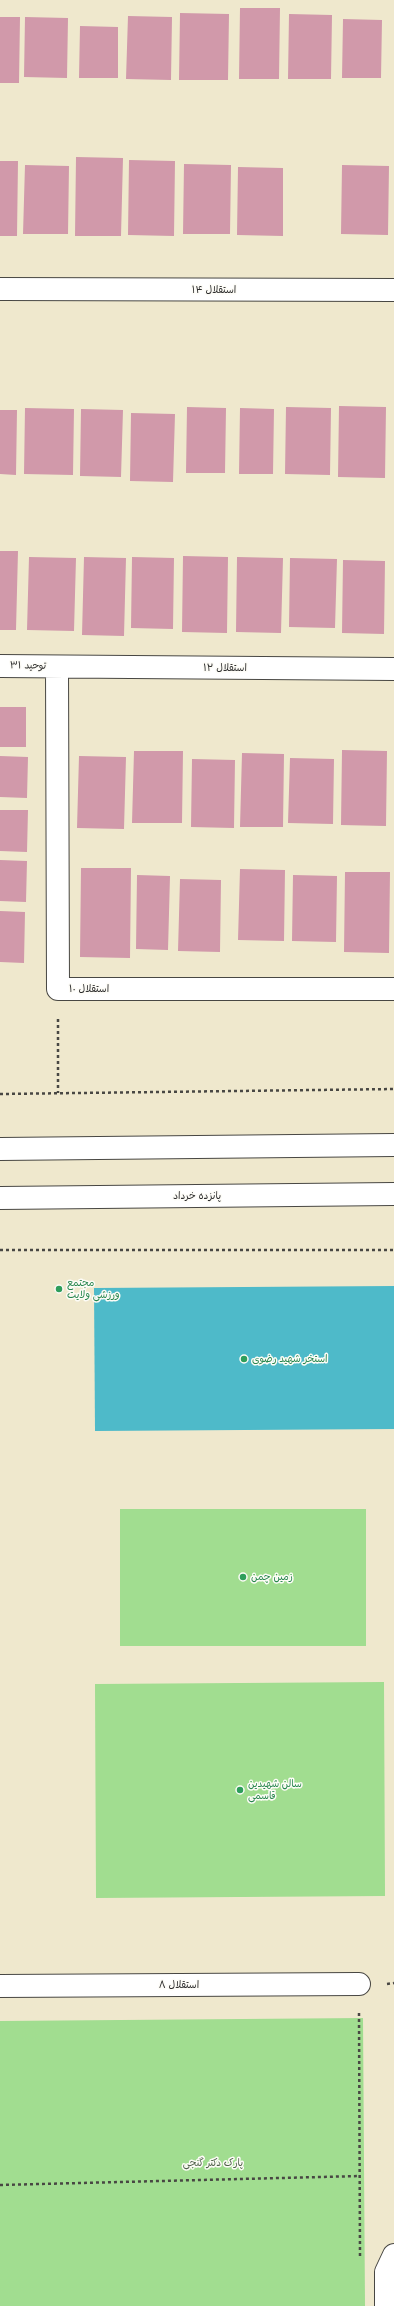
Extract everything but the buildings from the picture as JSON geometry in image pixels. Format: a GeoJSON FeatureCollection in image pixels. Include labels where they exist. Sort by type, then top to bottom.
{"type":"FeatureCollection","features":[{"type":"Feature","properties":{"kind":"street","name":"استقلال ۱۴"},"geometry":{"type":"LineString","coordinates":[[0,289],[394,290]]}},
{"type":"Feature","properties":{"kind":"street","name":"توحید ۳۱"},"geometry":{"type":"LineString","coordinates":[[0,666],[57,667]]}},
{"type":"Feature","properties":{"kind":"street","name":"استقلال ۱۲"},"geometry":{"type":"LineString","coordinates":[[57,667],[394,669]]}},
{"type":"Feature","properties":{"kind":"street","name":"استقلال ۱۰"},"geometry":{"type":"LineString","coordinates":[[57,667],[58,989],[394,988]]}},
{"type":"Feature","properties":{"kind":"street"},"geometry":{"type":"LineString","coordinates":[[0,1149],[394,1145]]}},
{"type":"Feature","properties":{"kind":"street","name":"پانزده خرداد"},"geometry":{"type":"LineString","coordinates":[[0,1198],[394,1194]]}},
{"type":"Feature","properties":{"kind":"street","name":"استقلال ۸"},"geometry":{"type":"LineString","coordinates":[[0,1986],[359,1984]]}},
{"type":"Feature","properties":{"kind":"street"},"geometry":{"type":"LineString","coordinates":[[386,2306],[386,2272],[394,2255]]}},
{"type":"Feature","properties":{"kind":"path"},"geometry":{"type":"LineString","coordinates":[[58,989],[58,1093]]}},
{"type":"Feature","properties":{"kind":"path"},"geometry":{"type":"LineString","coordinates":[[0,1094],[394,1089]]}},
{"type":"Feature","properties":{"kind":"path"},"geometry":{"type":"LineString","coordinates":[[0,1250],[394,1250]]}},
{"type":"Feature","properties":{"kind":"path"},"geometry":{"type":"LineString","coordinates":[[359,1984],[360,2260]]}},
{"type":"Feature","properties":{"kind":"path"},"geometry":{"type":"LineString","coordinates":[[0,2186],[360,2176]]}},
{"type":"Feature","properties":{"kind":"green space","name":"زمین چمن"},"geometry":{"type":"Polygon","coordinates":[[[120,1509],[366,1509],[366,1646],[120,1646],[120,1509]]]}},
{"type":"Feature","properties":{"kind":"green space","name":"سالن شهیدین قاسمی"},"geometry":{"type":"Polygon","coordinates":[[[384,1682],[385,1896],[96,1898],[95,1684],[384,1682]]]}},
{"type":"Feature","properties":{"kind":"green space","name":"پارک دکتر گنجی"},"geometry":{"type":"Polygon","coordinates":[[[363,2018],[365,2306],[0,2306],[0,2021],[363,2018]]]}},
{"type":"Feature","properties":{"kind":"water","name":"استخر شهید رضوی"},"geometry":{"type":"Polygon","coordinates":[[[394,1286],[394,1429],[95,1431],[94,1288],[394,1286]]]}},
{"type":"Feature","properties":{"kind":"place","name":"مجتمع ورزشی ولایت"},"geometry":{"type":"Point","coordinates":[59,1289]}},
{"type":"Feature","properties":{"kind":"place","name":"استخر شهید رضوی"},"geometry":{"type":"Point","coordinates":[244,1359]}},
{"type":"Feature","properties":{"kind":"place","name":"زمین چمن"},"geometry":{"type":"Point","coordinates":[243,1577]}},
{"type":"Feature","properties":{"kind":"place","name":"سالن شهیدین قاسمی"},"geometry":{"type":"Point","coordinates":[240,1790]}}]}
